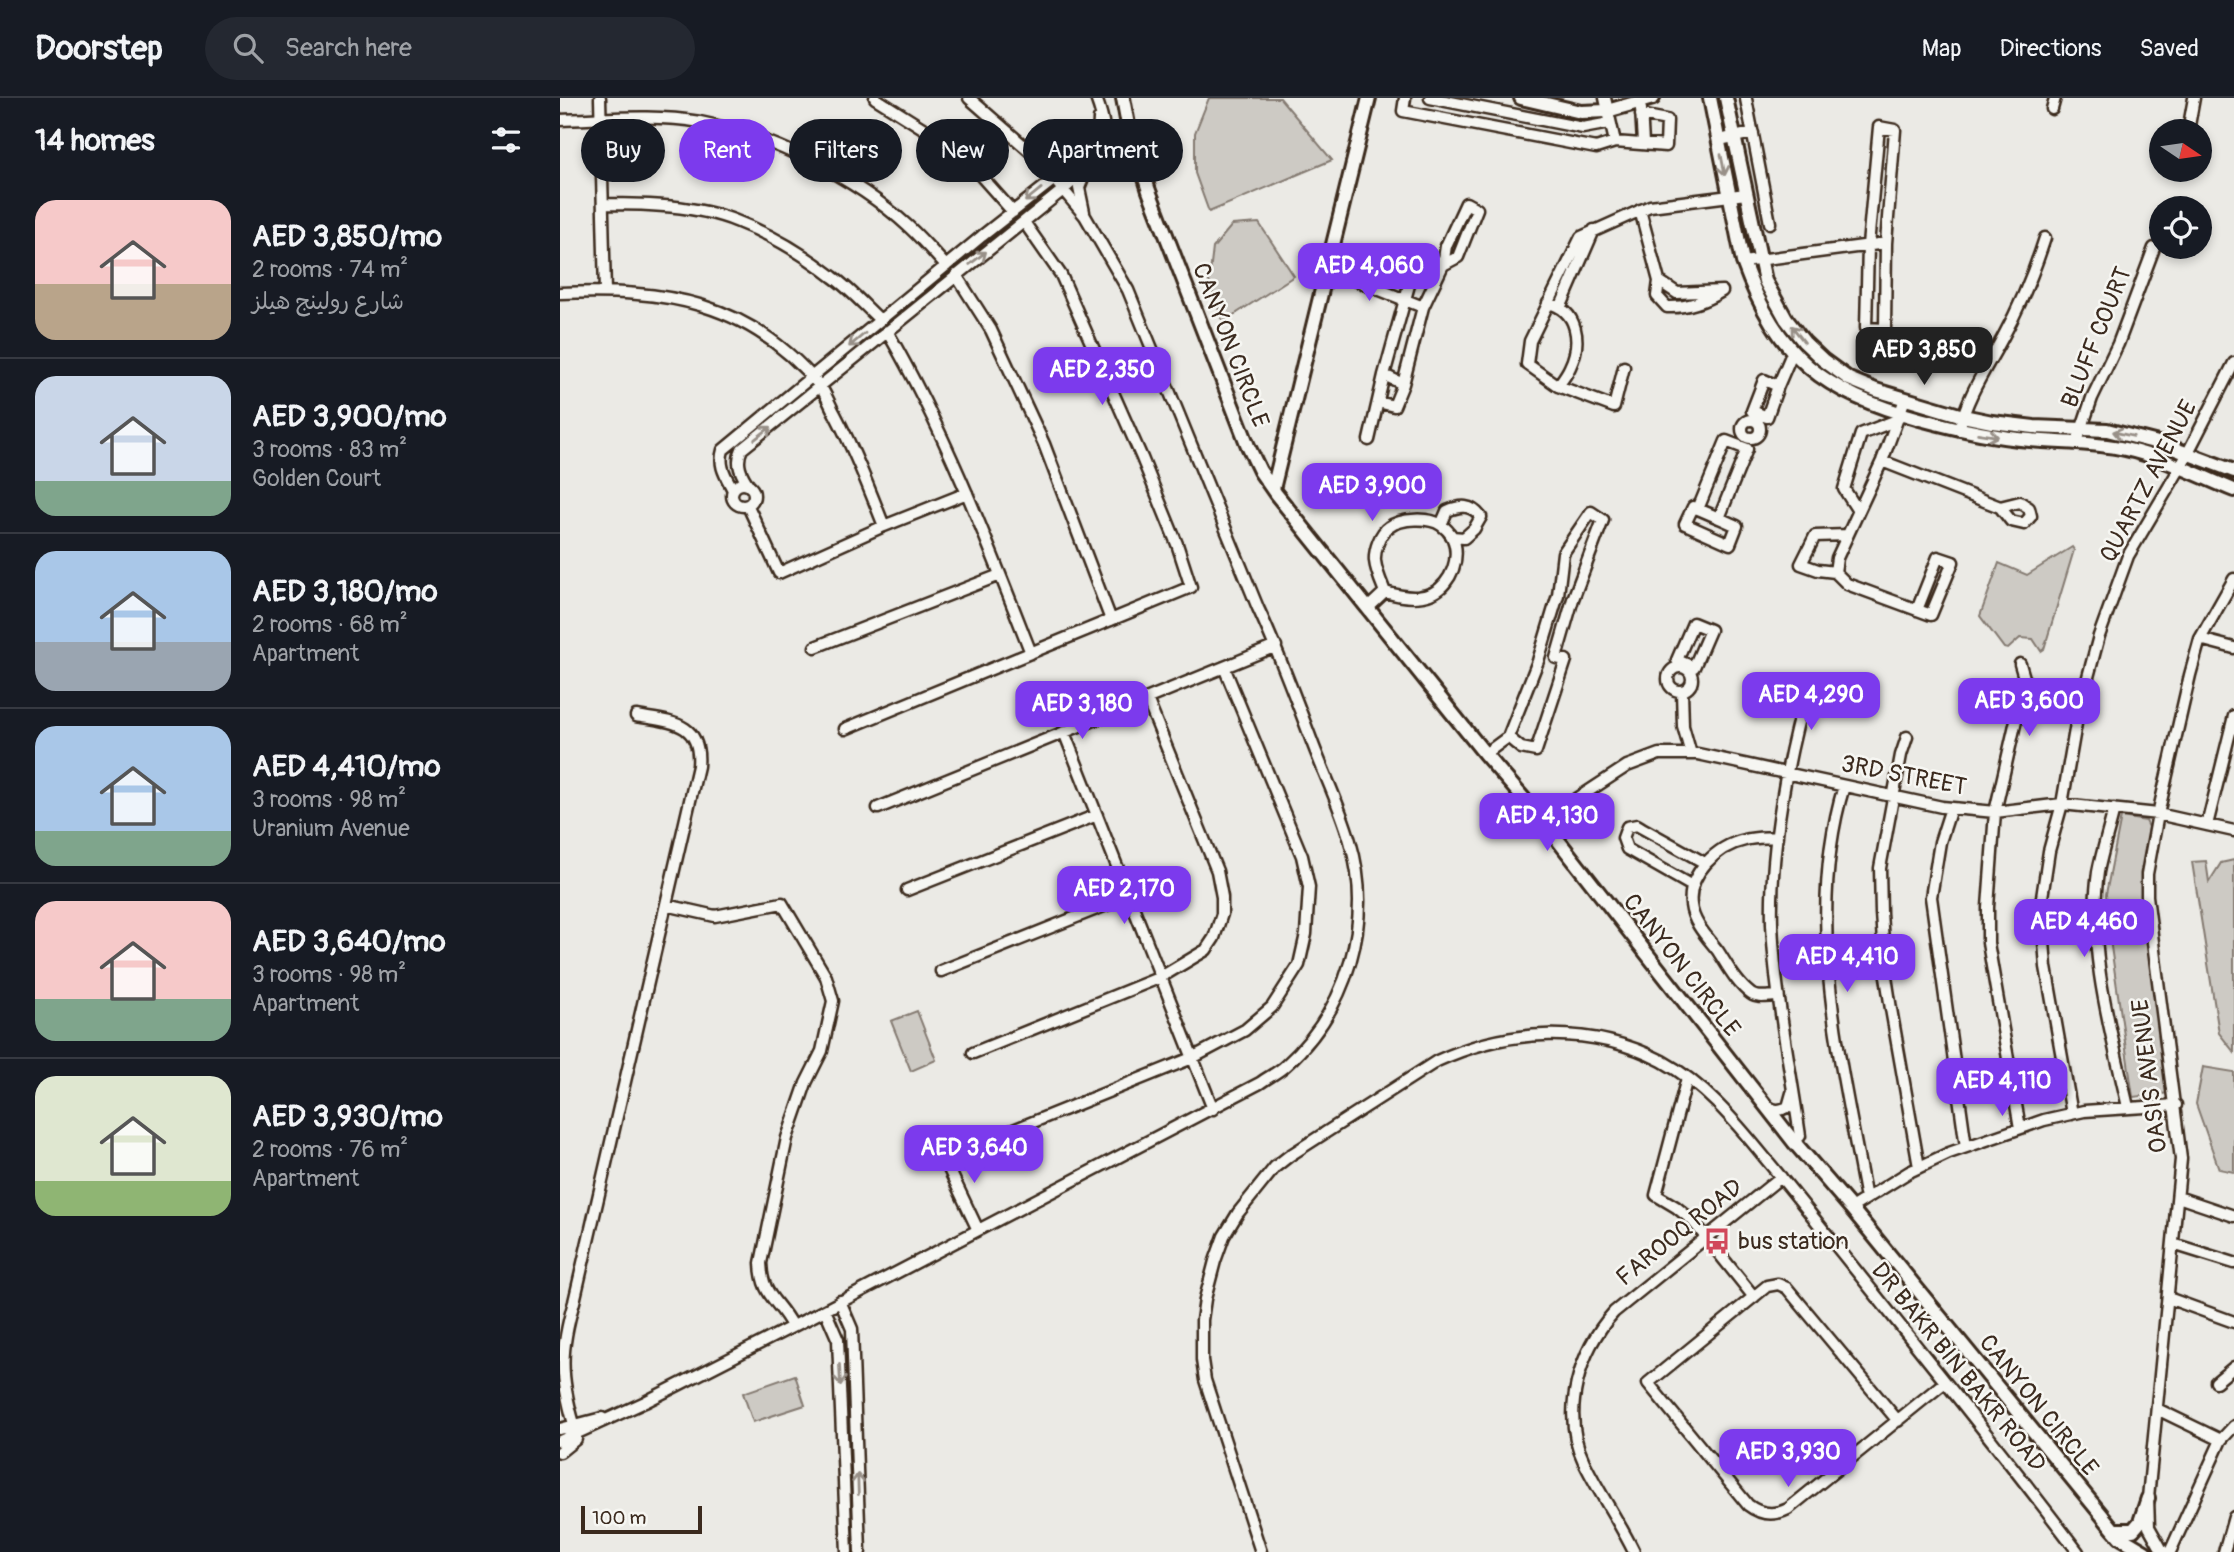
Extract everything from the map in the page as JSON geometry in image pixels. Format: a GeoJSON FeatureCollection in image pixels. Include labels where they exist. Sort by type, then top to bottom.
{"type":"FeatureCollection","features":[{"type":"Feature","properties":{"kind":"main road","name":"CANYON CIRCLE"},"geometry":{"type":"LineString","coordinates":[[1123,98],[1128,125],[1149,191],[1260,471],[1367,608],[1542,821],[1794,1142],[1852,1208],[2119,1537],[2145,1552]]}},
{"type":"Feature","properties":{"kind":"main road"},"geometry":{"type":"LineString","coordinates":[[1273,489],[1369,98]]}},
{"type":"Feature","properties":{"kind":"main road"},"geometry":{"type":"LineString","coordinates":[[1521,98],[1581,112],[1645,105]]}},
{"type":"Feature","properties":{"kind":"main road"},"geometry":{"type":"LineString","coordinates":[[1710,98],[1743,262],[1763,311],[1793,351],[1815,372],[1842,391],[1899,417],[2000,437],[2077,442],[2126,449],[2156,458],[2234,490]]}},
{"type":"Feature","properties":{"kind":"main road"},"geometry":{"type":"LineString","coordinates":[[1726,98],[1765,281],[1798,334],[1814,351],[1849,379],[1963,416],[2003,423],[2107,430],[2130,435],[2234,471]]}},
{"type":"Feature","properties":{"kind":"main road","name":"OASIS AVENUE"},"geometry":{"type":"LineString","coordinates":[[2133,1544],[2148,1498]]}},
{"type":"Feature","properties":{"kind":"main road"},"geometry":{"type":"LineString","coordinates":[[2114,1530],[2133,1530],[2140,1522]]}},
{"type":"Feature","properties":{"kind":"street"},"geometry":{"type":"LineString","coordinates":[[600,98],[601,119],[662,119]]}},
{"type":"Feature","properties":{"kind":"street"},"geometry":{"type":"LineString","coordinates":[[875,98],[937,137],[964,159],[1013,212]]}},
{"type":"Feature","properties":{"kind":"street"},"geometry":{"type":"LineString","coordinates":[[969,98],[1023,145]]}},
{"type":"Feature","properties":{"kind":"street"},"geometry":{"type":"LineString","coordinates":[[1405,98],[1403,111],[1596,148],[1615,142],[1666,146],[1667,120],[1645,105]]}},
{"type":"Feature","properties":{"kind":"street"},"geometry":{"type":"LineString","coordinates":[[1430,98],[1583,128],[1607,111],[1615,142]]}},
{"type":"Feature","properties":{"kind":"street"},"geometry":{"type":"LineString","coordinates":[[1483,109],[1485,98]]}},
{"type":"Feature","properties":{"kind":"street"},"geometry":{"type":"LineString","coordinates":[[2052,109],[2055,98]]}},
{"type":"Feature","properties":{"kind":"street"},"geometry":{"type":"LineString","coordinates":[[2190,119],[2194,98]]}},
{"type":"Feature","properties":{"kind":"street"},"geometry":{"type":"LineString","coordinates":[[1746,99],[1770,223]]}},
{"type":"Feature","properties":{"kind":"street"},"geometry":{"type":"LineString","coordinates":[[1643,143],[1645,105]]}},
{"type":"Feature","properties":{"kind":"street"},"geometry":{"type":"LineString","coordinates":[[560,120],[581,119]]}},
{"type":"Feature","properties":{"kind":"street"},"geometry":{"type":"LineString","coordinates":[[665,119],[699,122],[767,142],[815,163],[858,188],[909,226],[946,266]]}},
{"type":"Feature","properties":{"kind":"street"},"geometry":{"type":"LineString","coordinates":[[1878,363],[1885,329],[1886,243],[1895,130],[1879,127],[1868,245],[1866,328],[1885,329]]}},
{"type":"Feature","properties":{"kind":"street"},"geometry":{"type":"LineString","coordinates":[[1719,140],[1753,133]]}},
{"type":"Feature","properties":{"kind":"street"},"geometry":{"type":"LineString","coordinates":[[603,182],[606,292]]}},
{"type":"Feature","properties":{"kind":"street"},"geometry":{"type":"LineString","coordinates":[[748,506],[736,504],[733,500],[733,490],[720,459],[723,450],[1049,182]]}},
{"type":"Feature","properties":{"kind":"street"},"geometry":{"type":"LineString","coordinates":[[560,1441],[584,1432],[825,1310],[1213,1109],[1286,1066],[1315,1033],[1347,978],[1359,920],[1359,887],[1351,841],[1276,646],[1128,290],[1085,216],[1057,182]]}},
{"type":"Feature","properties":{"kind":"street"},"geometry":{"type":"LineString","coordinates":[[748,506],[754,494],[738,463],[742,449],[1072,182]]}},
{"type":"Feature","properties":{"kind":"street"},"geometry":{"type":"LineString","coordinates":[[1080,182],[1079,188],[1085,216]]}},
{"type":"Feature","properties":{"kind":"street"},"geometry":{"type":"LineString","coordinates":[[1624,368],[1614,407],[1558,386],[1527,364],[1530,341],[1581,237],[1650,206],[1746,194]]}},
{"type":"Feature","properties":{"kind":"street"},"geometry":{"type":"LineString","coordinates":[[1378,402],[1394,407],[1403,384],[1423,307],[1443,265],[1446,246],[1466,203],[1477,209],[1458,257],[1443,265]]}},
{"type":"Feature","properties":{"kind":"street"},"geometry":{"type":"LineString","coordinates":[[604,204],[645,204],[735,220],[785,246],[834,277],[880,320]]}},
{"type":"Feature","properties":{"kind":"street"},"geometry":{"type":"LineString","coordinates":[[1640,210],[1659,281],[1657,296],[1667,307],[1682,308],[1709,300],[1722,291],[1677,293],[1659,281]]}},
{"type":"Feature","properties":{"kind":"street"},"geometry":{"type":"LineString","coordinates":[[845,729],[1191,587],[1147,470],[1061,275],[1024,222]]}},
{"type":"Feature","properties":{"kind":"street"},"geometry":{"type":"LineString","coordinates":[[1561,306],[1594,230]]}},
{"type":"Feature","properties":{"kind":"street"},"geometry":{"type":"LineString","coordinates":[[1959,429],[1963,416],[2022,301],[2045,238]]}},
{"type":"Feature","properties":{"kind":"street"},"geometry":{"type":"LineString","coordinates":[[1743,262],[1886,243]]}},
{"type":"Feature","properties":{"kind":"street"},"geometry":{"type":"LineString","coordinates":[[1369,440],[1416,260],[1427,255],[1443,265]]}},
{"type":"Feature","properties":{"kind":"street","name":"BLUFF COURT"},"geometry":{"type":"LineString","coordinates":[[2077,442],[2092,398],[2118,344],[2150,259]]}},
{"type":"Feature","properties":{"kind":"street"},"geometry":{"type":"LineString","coordinates":[[1327,269],[1423,307]]}},
{"type":"Feature","properties":{"kind":"street"},"geometry":{"type":"LineString","coordinates":[[956,275],[990,331],[1044,444],[1111,620]]}},
{"type":"Feature","properties":{"kind":"street"},"geometry":{"type":"LineString","coordinates":[[560,293],[655,294],[698,303],[746,324],[782,348],[821,387],[849,441],[884,526]]}},
{"type":"Feature","properties":{"kind":"street"},"geometry":{"type":"LineString","coordinates":[[1866,300],[1886,302]]}},
{"type":"Feature","properties":{"kind":"street"},"geometry":{"type":"LineString","coordinates":[[1548,303],[1561,306],[1572,318],[1576,343],[1571,367],[1558,386]]}},
{"type":"Feature","properties":{"kind":"street"},"geometry":{"type":"LineString","coordinates":[[887,331],[919,386],[967,493],[1031,653]]}},
{"type":"Feature","properties":{"kind":"street"},"geometry":{"type":"LineString","coordinates":[[1719,518],[1747,449],[1743,442],[1744,424],[1757,417],[1767,417],[1793,351]]}},
{"type":"Feature","properties":{"kind":"street","name":"QUARTZ AVENUE"},"geometry":{"type":"LineString","coordinates":[[2071,1114],[2046,967],[2041,904],[2049,851],[2062,804],[2077,718],[2099,636],[2128,556],[2179,468],[2234,363]]}},
{"type":"Feature","properties":{"kind":"street"},"geometry":{"type":"LineString","coordinates":[[1384,375],[1403,384]]}},
{"type":"Feature","properties":{"kind":"street"},"geometry":{"type":"LineString","coordinates":[[1757,417],[1752,411],[1764,380],[1778,386]]}},
{"type":"Feature","properties":{"kind":"street"},"geometry":{"type":"LineString","coordinates":[[1835,572],[1837,558],[1882,461],[1905,399]]}},
{"type":"Feature","properties":{"kind":"street"},"geometry":{"type":"LineString","coordinates":[[1858,511],[1844,489],[1861,434],[1899,417]]}},
{"type":"Feature","properties":{"kind":"street"},"geometry":{"type":"LineString","coordinates":[[1698,509],[1726,440],[1743,442]]}},
{"type":"Feature","properties":{"kind":"street"},"geometry":{"type":"LineString","coordinates":[[1882,461],[2000,507]]}},
{"type":"Feature","properties":{"kind":"street"},"geometry":{"type":"LineString","coordinates":[[733,490],[740,484],[750,486]]}},
{"type":"Feature","properties":{"kind":"street"},"geometry":{"type":"LineString","coordinates":[[748,506],[779,573],[884,526],[967,493]]}},
{"type":"Feature","properties":{"kind":"street"},"geometry":{"type":"LineString","coordinates":[[1385,592],[1404,597],[1429,596],[1445,584],[1464,538],[1474,529],[1481,517],[1475,509],[1461,506],[1447,511],[1441,525]]}},
{"type":"Feature","properties":{"kind":"street"},"geometry":{"type":"LineString","coordinates":[[1693,507],[1719,518],[1737,526],[1730,544],[1685,524],[1693,507]]}},
{"type":"Feature","properties":{"kind":"street"},"geometry":{"type":"LineString","coordinates":[[1485,754],[1508,737],[1538,661],[1558,595],[1563,553],[1591,512],[1603,520],[1562,635],[1556,658],[1566,660],[1536,751],[1521,748],[1508,737]]}},
{"type":"Feature","properties":{"kind":"street"},"geometry":{"type":"LineString","coordinates":[[1385,592],[1374,560],[1377,543],[1388,527],[1404,521],[1423,520],[1441,525],[1452,537],[1457,553]]}},
{"type":"Feature","properties":{"kind":"street"},"geometry":{"type":"LineString","coordinates":[[1847,535],[1815,536],[1801,564],[1835,572],[1847,584],[1917,610],[1931,615],[1953,562],[1938,556],[1917,610]]}},
{"type":"Feature","properties":{"kind":"street"},"geometry":{"type":"LineString","coordinates":[[1452,537],[1464,538]]}},
{"type":"Feature","properties":{"kind":"street"},"geometry":{"type":"LineString","coordinates":[[815,648],[1000,575]]}},
{"type":"Feature","properties":{"kind":"street","name":"OASIS AVENUE"},"geometry":{"type":"LineString","coordinates":[[2163,1552],[2149,1527],[2148,1498],[2181,1159],[2147,896],[2147,874],[2158,814],[2200,639],[2234,579]]}},
{"type":"Feature","properties":{"kind":"street"},"geometry":{"type":"LineString","coordinates":[[1367,608],[1385,592]]}},
{"type":"Feature","properties":{"kind":"street"},"geometry":{"type":"LineString","coordinates":[[2200,639],[2234,648]]}},
{"type":"Feature","properties":{"kind":"street"},"geometry":{"type":"LineString","coordinates":[[878,808],[1276,646]]}},
{"type":"Feature","properties":{"kind":"street"},"geometry":{"type":"LineString","coordinates":[[2020,664],[2025,681],[1995,812],[1988,943],[2020,1128]]}},
{"type":"Feature","properties":{"kind":"street"},"geometry":{"type":"LineString","coordinates":[[1686,666],[1692,680],[1689,688],[1682,691],[1674,690],[1668,679],[1674,670],[1686,666]]}},
{"type":"Feature","properties":{"kind":"street"},"geometry":{"type":"LineString","coordinates":[[1006,1132],[1192,1058],[1245,1030],[1272,1007],[1299,965],[1306,934],[1310,887],[1302,856],[1224,667]]}},
{"type":"Feature","properties":{"kind":"street"},"geometry":{"type":"LineString","coordinates":[[1794,1142],[1800,1136],[1777,996],[1772,921],[1777,837],[1796,725],[1808,685]]}},
{"type":"Feature","properties":{"kind":"street"},"geometry":{"type":"LineString","coordinates":[[1682,691],[1683,726],[1691,754]]}},
{"type":"Feature","properties":{"kind":"street"},"geometry":{"type":"LineString","coordinates":[[973,1053],[1161,977],[1206,950],[1214,938],[1222,914],[1217,871],[1147,699]]}},
{"type":"Feature","properties":{"kind":"street"},"geometry":{"type":"LineString","coordinates":[[574,1424],[565,1395],[562,1373],[564,1325],[698,766],[699,751],[694,737],[684,725],[636,716]]}},
{"type":"Feature","properties":{"kind":"street"},"geometry":{"type":"LineString","coordinates":[[2207,825],[2234,716]]}},
{"type":"Feature","properties":{"kind":"street"},"geometry":{"type":"LineString","coordinates":[[1064,732],[1213,1109]]}},
{"type":"Feature","properties":{"kind":"street"},"geometry":{"type":"LineString","coordinates":[[1907,737],[1901,755],[1880,868],[1885,970],[1919,1167]]}},
{"type":"Feature","properties":{"kind":"street","name":"3RD STREET"},"geometry":{"type":"LineString","coordinates":[[1542,821],[1627,766],[1659,754],[1691,754],[1951,808],[1995,812],[2062,804],[2158,814],[2234,831]]}},
{"type":"Feature","properties":{"kind":"street"},"geometry":{"type":"LineString","coordinates":[[1844,786],[1829,853],[1826,913],[1828,969],[1866,1199]]}},
{"type":"Feature","properties":{"kind":"street"},"geometry":{"type":"LineString","coordinates":[[1951,808],[1940,842],[1931,897],[1966,1147]]}},
{"type":"Feature","properties":{"kind":"street"},"geometry":{"type":"LineString","coordinates":[[2114,809],[2098,872],[2095,918],[2109,1026],[2128,1107]]}},
{"type":"Feature","properties":{"kind":"street"},"geometry":{"type":"LineString","coordinates":[[907,890],[1097,814]]}},
{"type":"Feature","properties":{"kind":"street"},"geometry":{"type":"LineString","coordinates":[[1692,886],[1627,849],[1623,838],[1627,827],[1637,825],[1705,863]]}},
{"type":"Feature","properties":{"kind":"street"},"geometry":{"type":"LineString","coordinates":[[1777,837],[1746,839],[1728,845],[1705,863],[1692,886],[1691,905],[1697,923],[1752,995],[1777,996]]}},
{"type":"Feature","properties":{"kind":"street"},"geometry":{"type":"LineString","coordinates":[[941,971],[1129,896]]}},
{"type":"Feature","properties":{"kind":"street"},"geometry":{"type":"LineString","coordinates":[[666,905],[715,916],[782,903],[826,977],[833,1001],[822,1051],[806,1083],[787,1138],[761,1263],[761,1280],[792,1326]]}},
{"type":"Feature","properties":{"kind":"street","name":"DR BAKR BIN BAKR ROAD"},"geometry":{"type":"LineString","coordinates":[[1261,1552],[1208,1390],[1202,1360],[1205,1299],[1214,1261],[1224,1236],[1262,1181],[1289,1156],[1437,1061],[1484,1043],[1535,1035],[1590,1037],[1641,1052],[1687,1078],[1718,1104],[1781,1177],[2078,1552]]}},
{"type":"Feature","properties":{"kind":"street"},"geometry":{"type":"LineString","coordinates":[[1687,1078],[1656,1195],[1685,1213],[1754,1297]]}},
{"type":"Feature","properties":{"kind":"street"},"geometry":{"type":"LineString","coordinates":[[1766,1105],[1774,1110],[1788,1107],[1793,1085]]}},
{"type":"Feature","properties":{"kind":"street"},"geometry":{"type":"LineString","coordinates":[[1852,1208],[1919,1167],[2020,1128],[2071,1114],[2176,1104]]}},
{"type":"Feature","properties":{"kind":"street"},"geometry":{"type":"LineString","coordinates":[[957,1135],[945,1138],[939,1144],[940,1150],[978,1230]]}},
{"type":"Feature","properties":{"kind":"street","name":"FAROOQ ROAD"},"geometry":{"type":"LineString","coordinates":[[1634,1552],[1584,1462],[1580,1449],[1575,1421],[1576,1384],[1593,1340],[1608,1319],[1629,1298],[1781,1177]]}},
{"type":"Feature","properties":{"kind":"street"},"geometry":{"type":"LineString","coordinates":[[2178,1196],[2234,1216]]}},
{"type":"Feature","properties":{"kind":"street"},"geometry":{"type":"LineString","coordinates":[[2173,1244],[2234,1263]]}},
{"type":"Feature","properties":{"kind":"street"},"geometry":{"type":"LineString","coordinates":[[1898,1421],[1787,1288],[1772,1283],[1648,1383],[1748,1505],[1755,1510],[1773,1514],[1788,1509],[1898,1421],[1945,1382]]}},
{"type":"Feature","properties":{"kind":"street"},"geometry":{"type":"LineString","coordinates":[[2168,1298],[2234,1322]]}},
{"type":"Feature","properties":{"kind":"street"},"geometry":{"type":"LineString","coordinates":[[840,1301],[852,1329],[860,1552]]}},
{"type":"Feature","properties":{"kind":"street"},"geometry":{"type":"LineString","coordinates":[[825,1310],[838,1340],[847,1552]]}},
{"type":"Feature","properties":{"kind":"street"},"geometry":{"type":"LineString","coordinates":[[2216,1382],[2234,1367]]}},
{"type":"Feature","properties":{"kind":"street"},"geometry":{"type":"LineString","coordinates":[[2157,1409],[2221,1440]]}},
{"type":"Feature","properties":{"kind":"street"},"geometry":{"type":"LineString","coordinates":[[560,1429],[616,1415]]}},
{"type":"Feature","properties":{"kind":"street"},"geometry":{"type":"LineString","coordinates":[[2170,1552],[2221,1440],[2234,1426]]}},
{"type":"Feature","properties":{"kind":"street"},"geometry":{"type":"LineString","coordinates":[[560,1452],[584,1432]]}},
{"type":"Feature","properties":{"kind":"street"},"geometry":{"type":"LineString","coordinates":[[2224,1552],[2234,1517]]}},
{"type":"Feature","properties":{"kind":"shaded area"},"geometry":{"type":"Polygon","coordinates":[[[1209,98],[1280,98],[1332,160],[1209,212],[1195,173],[1195,133],[1209,98]]]}},
{"type":"Feature","properties":{"kind":"shaded area"},"geometry":{"type":"Polygon","coordinates":[[[1259,223],[1294,276],[1223,322],[1209,282],[1213,248],[1232,225],[1259,223]]]}},
{"type":"Feature","properties":{"kind":"shaded area"},"geometry":{"type":"Polygon","coordinates":[[[2072,547],[2074,550],[2044,649],[2041,651],[2033,639],[2020,638],[2008,649],[2004,648],[1980,616],[1999,563],[2027,575],[2072,547]]]}},
{"type":"Feature","properties":{"kind":"shaded area"},"geometry":{"type":"Polygon","coordinates":[[[2121,817],[2146,821],[2149,827],[2143,885],[2169,1093],[2133,1097],[2106,894],[2121,817]]]}},
{"type":"Feature","properties":{"kind":"shaded area"},"geometry":{"type":"Polygon","coordinates":[[[2234,860],[2234,1052],[2219,1033],[2192,862],[2206,861],[2209,882],[2221,863],[2234,860]]]}},
{"type":"Feature","properties":{"kind":"shaded area"},"geometry":{"type":"Polygon","coordinates":[[[917,1011],[936,1060],[911,1071],[891,1021],[917,1011]]]}},
{"type":"Feature","properties":{"kind":"shaded area"},"geometry":{"type":"Polygon","coordinates":[[[2203,1067],[2234,1072],[2234,1172],[2219,1169],[2196,1104],[2203,1067]]]}},
{"type":"Feature","properties":{"kind":"shaded area"},"geometry":{"type":"Polygon","coordinates":[[[795,1375],[805,1405],[753,1422],[743,1393],[795,1375]]]}},
{"type":"Feature","properties":{"kind":"place","name":"bus station"},"geometry":{"type":"Point","coordinates":[1717,1241]}}]}
